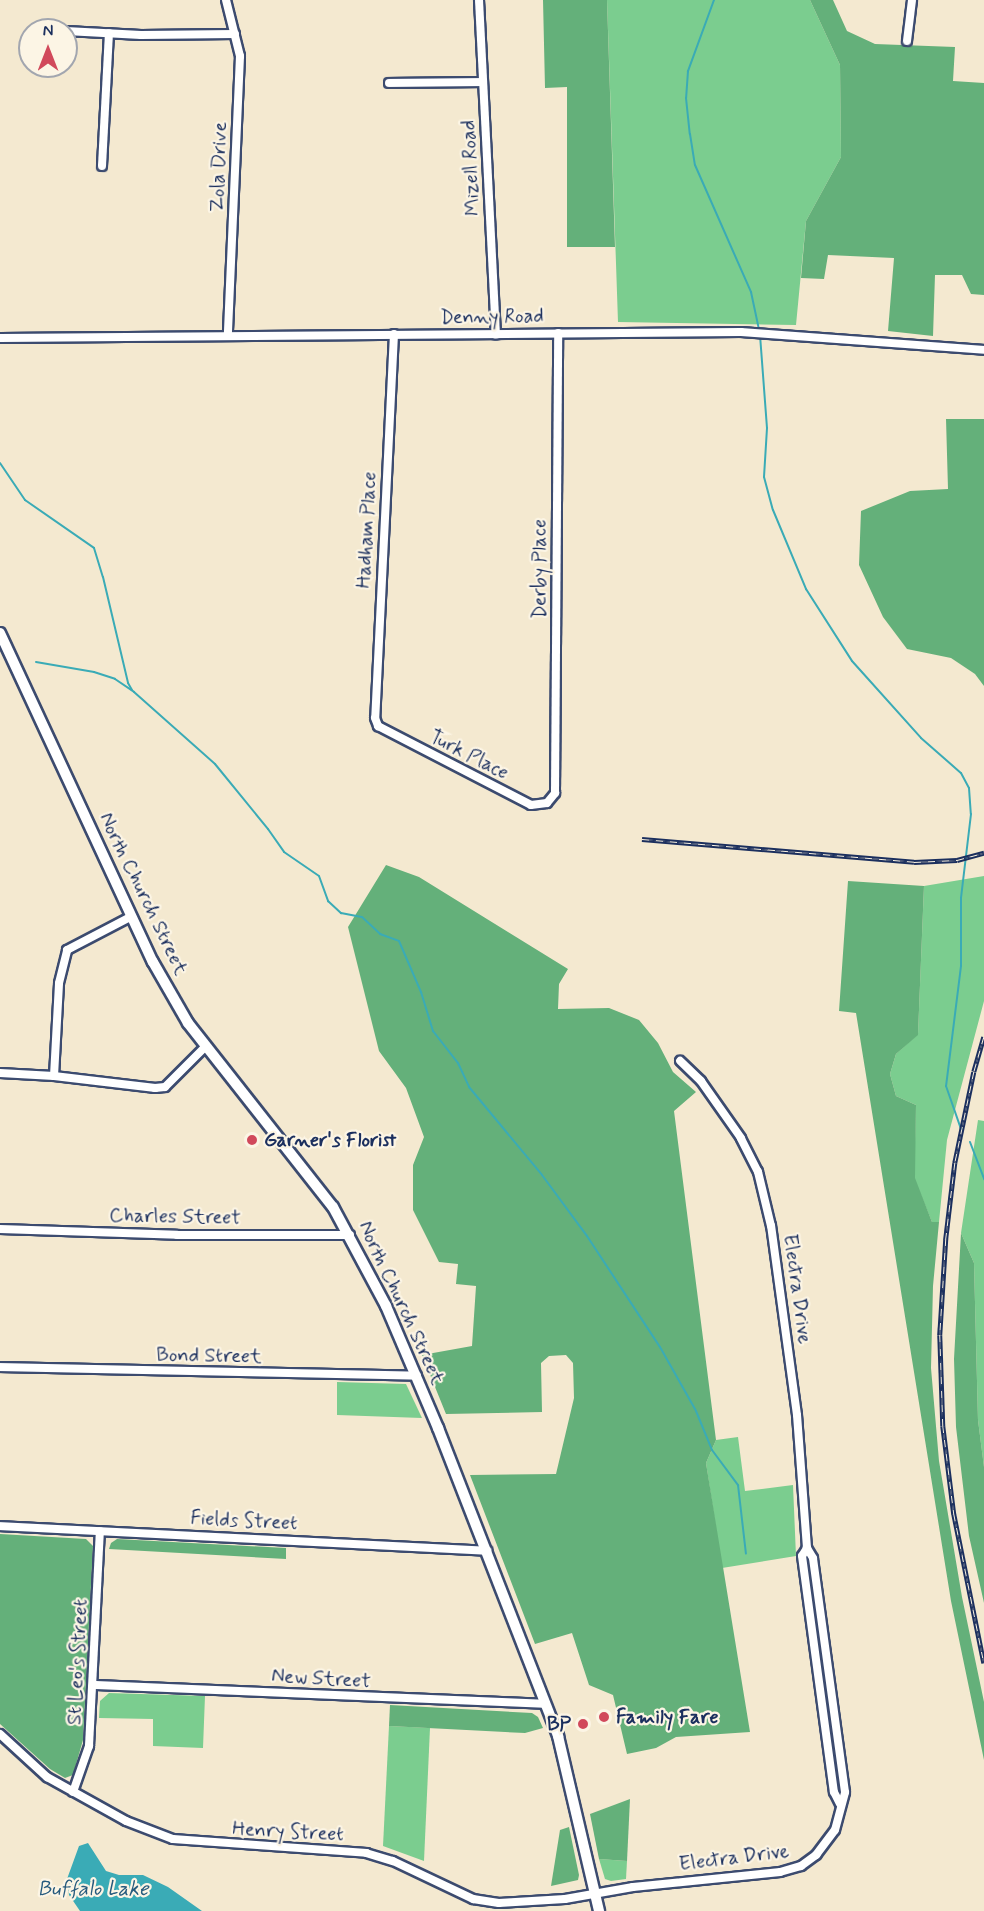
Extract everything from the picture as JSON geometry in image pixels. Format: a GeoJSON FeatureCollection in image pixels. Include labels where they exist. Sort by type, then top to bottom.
{"type":"FeatureCollection","features":[{"type":"Feature","properties":{"kind":"main road","name":"North Church Street"},"geometry":{"type":"LineString","coordinates":[[0,633],[132,916],[188,1023],[333,1207],[387,1306],[487,1551],[546,1704],[567,1765],[599,1911]]}},
{"type":"Feature","properties":{"kind":"street","name":"Zola Drive"},"geometry":{"type":"LineString","coordinates":[[226,0],[235,34],[240,68],[228,336]]}},
{"type":"Feature","properties":{"kind":"street","name":"Mizell Road"},"geometry":{"type":"LineString","coordinates":[[479,0],[496,335]]}},
{"type":"Feature","properties":{"kind":"street"},"geometry":{"type":"LineString","coordinates":[[907,41],[912,0]]}},
{"type":"Feature","properties":{"kind":"street"},"geometry":{"type":"LineString","coordinates":[[78,32],[235,34]]}},
{"type":"Feature","properties":{"kind":"street"},"geometry":{"type":"LineString","coordinates":[[102,166],[109,33]]}},
{"type":"Feature","properties":{"kind":"street"},"geometry":{"type":"LineString","coordinates":[[389,83],[483,82]]}},
{"type":"Feature","properties":{"kind":"street","name":"Derby Place"},"geometry":{"type":"LineString","coordinates":[[547,803],[555,793],[558,333]]}},
{"type":"Feature","properties":{"kind":"street","name":"Denny Road"},"geometry":{"type":"LineString","coordinates":[[0,338],[760,333],[984,350]]}},
{"type":"Feature","properties":{"kind":"street","name":"Hadham Place"},"geometry":{"type":"LineString","coordinates":[[378,726],[375,718],[384,497],[394,334]]}},
{"type":"Feature","properties":{"kind":"street","name":"Turk Place"},"geometry":{"type":"LineString","coordinates":[[378,726],[531,805],[547,803]]}},
{"type":"Feature","properties":{"kind":"street"},"geometry":{"type":"LineString","coordinates":[[54,1076],[59,983],[67,950],[132,916]]}},
{"type":"Feature","properties":{"kind":"street"},"geometry":{"type":"LineString","coordinates":[[0,1073],[54,1076],[155,1088],[165,1087],[206,1046]]}},
{"type":"Feature","properties":{"kind":"street","name":"Electra Drive"},"geometry":{"type":"LineString","coordinates":[[595,1894],[793,1869],[816,1855],[830,1838],[845,1792],[813,1558],[807,1548],[797,1415],[773,1238],[762,1189],[749,1153],[734,1126],[701,1082],[680,1061]]}},
{"type":"Feature","properties":{"kind":"street","name":"Charles Street"},"geometry":{"type":"LineString","coordinates":[[0,1229],[177,1236],[350,1235]]}},
{"type":"Feature","properties":{"kind":"street","name":"Bond Street"},"geometry":{"type":"LineString","coordinates":[[0,1367],[417,1376]]}},
{"type":"Feature","properties":{"kind":"street","name":"Fields Street"},"geometry":{"type":"LineString","coordinates":[[0,1526],[487,1551]]}},
{"type":"Feature","properties":{"kind":"street","name":"St Leo's Street"},"geometry":{"type":"LineString","coordinates":[[73,1792],[88,1752],[94,1685],[100,1531]]}},
{"type":"Feature","properties":{"kind":"street","name":"New Street"},"geometry":{"type":"LineString","coordinates":[[94,1685],[546,1704]]}},
{"type":"Feature","properties":{"kind":"street","name":"Henry Street"},"geometry":{"type":"LineString","coordinates":[[0,1734],[47,1777],[126,1821],[173,1839],[366,1853],[393,1861],[473,1899],[499,1907],[595,1894]]}},
{"type":"Feature","properties":{"kind":"green space"},"geometry":{"type":"Polygon","coordinates":[[[543,0],[607,0],[615,247],[567,247],[567,87],[545,88],[543,0]]]}},
{"type":"Feature","properties":{"kind":"green space"},"geometry":{"type":"Polygon","coordinates":[[[607,0],[810,0],[840,65],[841,157],[806,221],[796,325],[618,322],[607,0]]]}},
{"type":"Feature","properties":{"kind":"green space"},"geometry":{"type":"Polygon","coordinates":[[[810,0],[833,0],[847,31],[875,44],[955,47],[953,81],[984,83],[984,295],[971,294],[962,275],[935,275],[933,336],[888,331],[894,258],[828,255],[824,279],[801,278],[806,221],[841,157],[840,65],[810,0]]]}},
{"type":"Feature","properties":{"kind":"green space"},"geometry":{"type":"Polygon","coordinates":[[[946,419],[984,419],[984,686],[975,674],[951,658],[907,649],[883,617],[859,565],[861,511],[910,491],[948,489],[946,419]]]}},
{"type":"Feature","properties":{"kind":"green space"},"geometry":{"type":"Polygon","coordinates":[[[386,865],[419,877],[568,969],[559,984],[558,1009],[609,1008],[639,1020],[658,1043],[673,1072],[696,1092],[674,1111],[716,1440],[706,1463],[750,1732],[676,1737],[656,1748],[627,1754],[613,1695],[589,1685],[572,1633],[535,1644],[470,1475],[556,1474],[574,1398],[573,1363],[566,1355],[549,1356],[541,1363],[542,1412],[446,1414],[422,1355],[472,1346],[476,1286],[456,1284],[458,1264],[439,1262],[413,1210],[413,1165],[424,1137],[406,1088],[379,1051],[348,927],[386,865]]]}},
{"type":"Feature","properties":{"kind":"green space"},"geometry":{"type":"Polygon","coordinates":[[[984,876],[984,1001],[947,1140],[939,1222],[932,1222],[914,1178],[916,1105],[896,1096],[890,1074],[896,1054],[918,1034],[924,886],[984,876]]]}},
{"type":"Feature","properties":{"kind":"green space"},"geometry":{"type":"Polygon","coordinates":[[[848,881],[924,886],[918,1035],[896,1054],[890,1074],[896,1096],[916,1105],[915,1178],[932,1222],[939,1222],[933,1286],[931,1368],[939,1461],[962,1597],[984,1702],[984,1760],[951,1601],[856,1013],[839,1011],[848,881]]]}},
{"type":"Feature","properties":{"kind":"green space"},"geometry":{"type":"Polygon","coordinates":[[[978,1120],[984,1121],[984,1467],[978,1420],[974,1263],[961,1233],[978,1120]]]}},
{"type":"Feature","properties":{"kind":"green space"},"geometry":{"type":"Polygon","coordinates":[[[961,1233],[974,1263],[978,1420],[984,1467],[984,1603],[969,1536],[956,1427],[954,1359],[961,1233]]]}},
{"type":"Feature","properties":{"kind":"green space"},"geometry":{"type":"Polygon","coordinates":[[[337,1382],[406,1384],[422,1418],[337,1415],[337,1382]]]}},
{"type":"Feature","properties":{"kind":"green space"},"geometry":{"type":"Polygon","coordinates":[[[738,1437],[745,1491],[793,1485],[796,1556],[722,1568],[706,1463],[716,1440],[738,1437]]]}},
{"type":"Feature","properties":{"kind":"green space"},"geometry":{"type":"Polygon","coordinates":[[[0,1534],[86,1539],[93,1546],[83,1740],[73,1775],[65,1778],[50,1769],[0,1724],[0,1534]]]}},
{"type":"Feature","properties":{"kind":"green space"},"geometry":{"type":"Polygon","coordinates":[[[117,1539],[286,1548],[286,1559],[109,1549],[111,1543],[117,1539]]]}},
{"type":"Feature","properties":{"kind":"green space"},"geometry":{"type":"Polygon","coordinates":[[[109,1693],[205,1696],[203,1748],[153,1746],[153,1719],[99,1718],[100,1701],[109,1693]]]}},
{"type":"Feature","properties":{"kind":"green space"},"geometry":{"type":"Polygon","coordinates":[[[390,1705],[532,1713],[538,1717],[543,1728],[525,1733],[389,1726],[390,1705]]]}},
{"type":"Feature","properties":{"kind":"green space"},"geometry":{"type":"Polygon","coordinates":[[[389,1726],[430,1728],[424,1861],[383,1846],[389,1726]]]}},
{"type":"Feature","properties":{"kind":"green space"},"geometry":{"type":"Polygon","coordinates":[[[630,1799],[627,1861],[599,1859],[590,1814],[630,1799]]]}},
{"type":"Feature","properties":{"kind":"green space"},"geometry":{"type":"Polygon","coordinates":[[[569,1827],[579,1875],[578,1880],[551,1886],[560,1830],[569,1827]]]}},
{"type":"Feature","properties":{"kind":"green space"},"geometry":{"type":"Polygon","coordinates":[[[599,1859],[627,1861],[626,1879],[611,1881],[605,1879],[599,1859]]]}},
{"type":"Feature","properties":{"kind":"water","name":"Buffalo Lake"},"geometry":{"type":"Polygon","coordinates":[[[88,1843],[106,1871],[119,1875],[143,1875],[168,1887],[202,1911],[80,1911],[69,1895],[67,1879],[79,1846],[88,1843]]]}},
{"type":"Feature","properties":{"kind":"waterway"},"geometry":{"type":"LineString","coordinates":[[714,0],[688,71],[686,98],[690,134],[695,165],[751,292],[759,330]]}},
{"type":"Feature","properties":{"kind":"waterway"},"geometry":{"type":"LineString","coordinates":[[760,335],[767,428],[764,477],[773,510],[806,589],[852,661],[921,738],[961,773],[969,788],[971,814],[961,898],[961,966],[946,1086],[961,1129]]}},
{"type":"Feature","properties":{"kind":"waterway"},"geometry":{"type":"LineString","coordinates":[[0,463],[25,500],[94,548],[128,683],[132,690]]}},
{"type":"Feature","properties":{"kind":"waterway"},"geometry":{"type":"LineString","coordinates":[[36,662],[94,672],[115,679],[134,692],[215,764],[284,852],[319,876],[328,901],[341,913],[362,917],[380,934],[399,941],[421,992],[433,1031],[458,1063],[469,1087],[542,1175],[587,1236],[660,1347],[696,1411],[712,1450],[738,1485],[746,1554]]}},
{"type":"Feature","properties":{"kind":"waterway"},"geometry":{"type":"LineString","coordinates":[[970,1142],[984,1179]]}},
{"type":"Feature","properties":{"kind":"railway"},"geometry":{"type":"LineString","coordinates":[[642,839],[914,862],[957,860],[984,853]]}},
{"type":"Feature","properties":{"kind":"railway"},"geometry":{"type":"LineString","coordinates":[[984,1037],[974,1072],[955,1163],[946,1239],[940,1335],[943,1426],[954,1514],[984,1663]]}},
{"type":"Feature","properties":{"kind":"place","name":"Garner's Florist"},"geometry":{"type":"Point","coordinates":[252,1140]}},
{"type":"Feature","properties":{"kind":"place","name":"Family Fare"},"geometry":{"type":"Point","coordinates":[604,1717]}},
{"type":"Feature","properties":{"kind":"place","name":"BP"},"geometry":{"type":"Point","coordinates":[583,1724]}}]}
